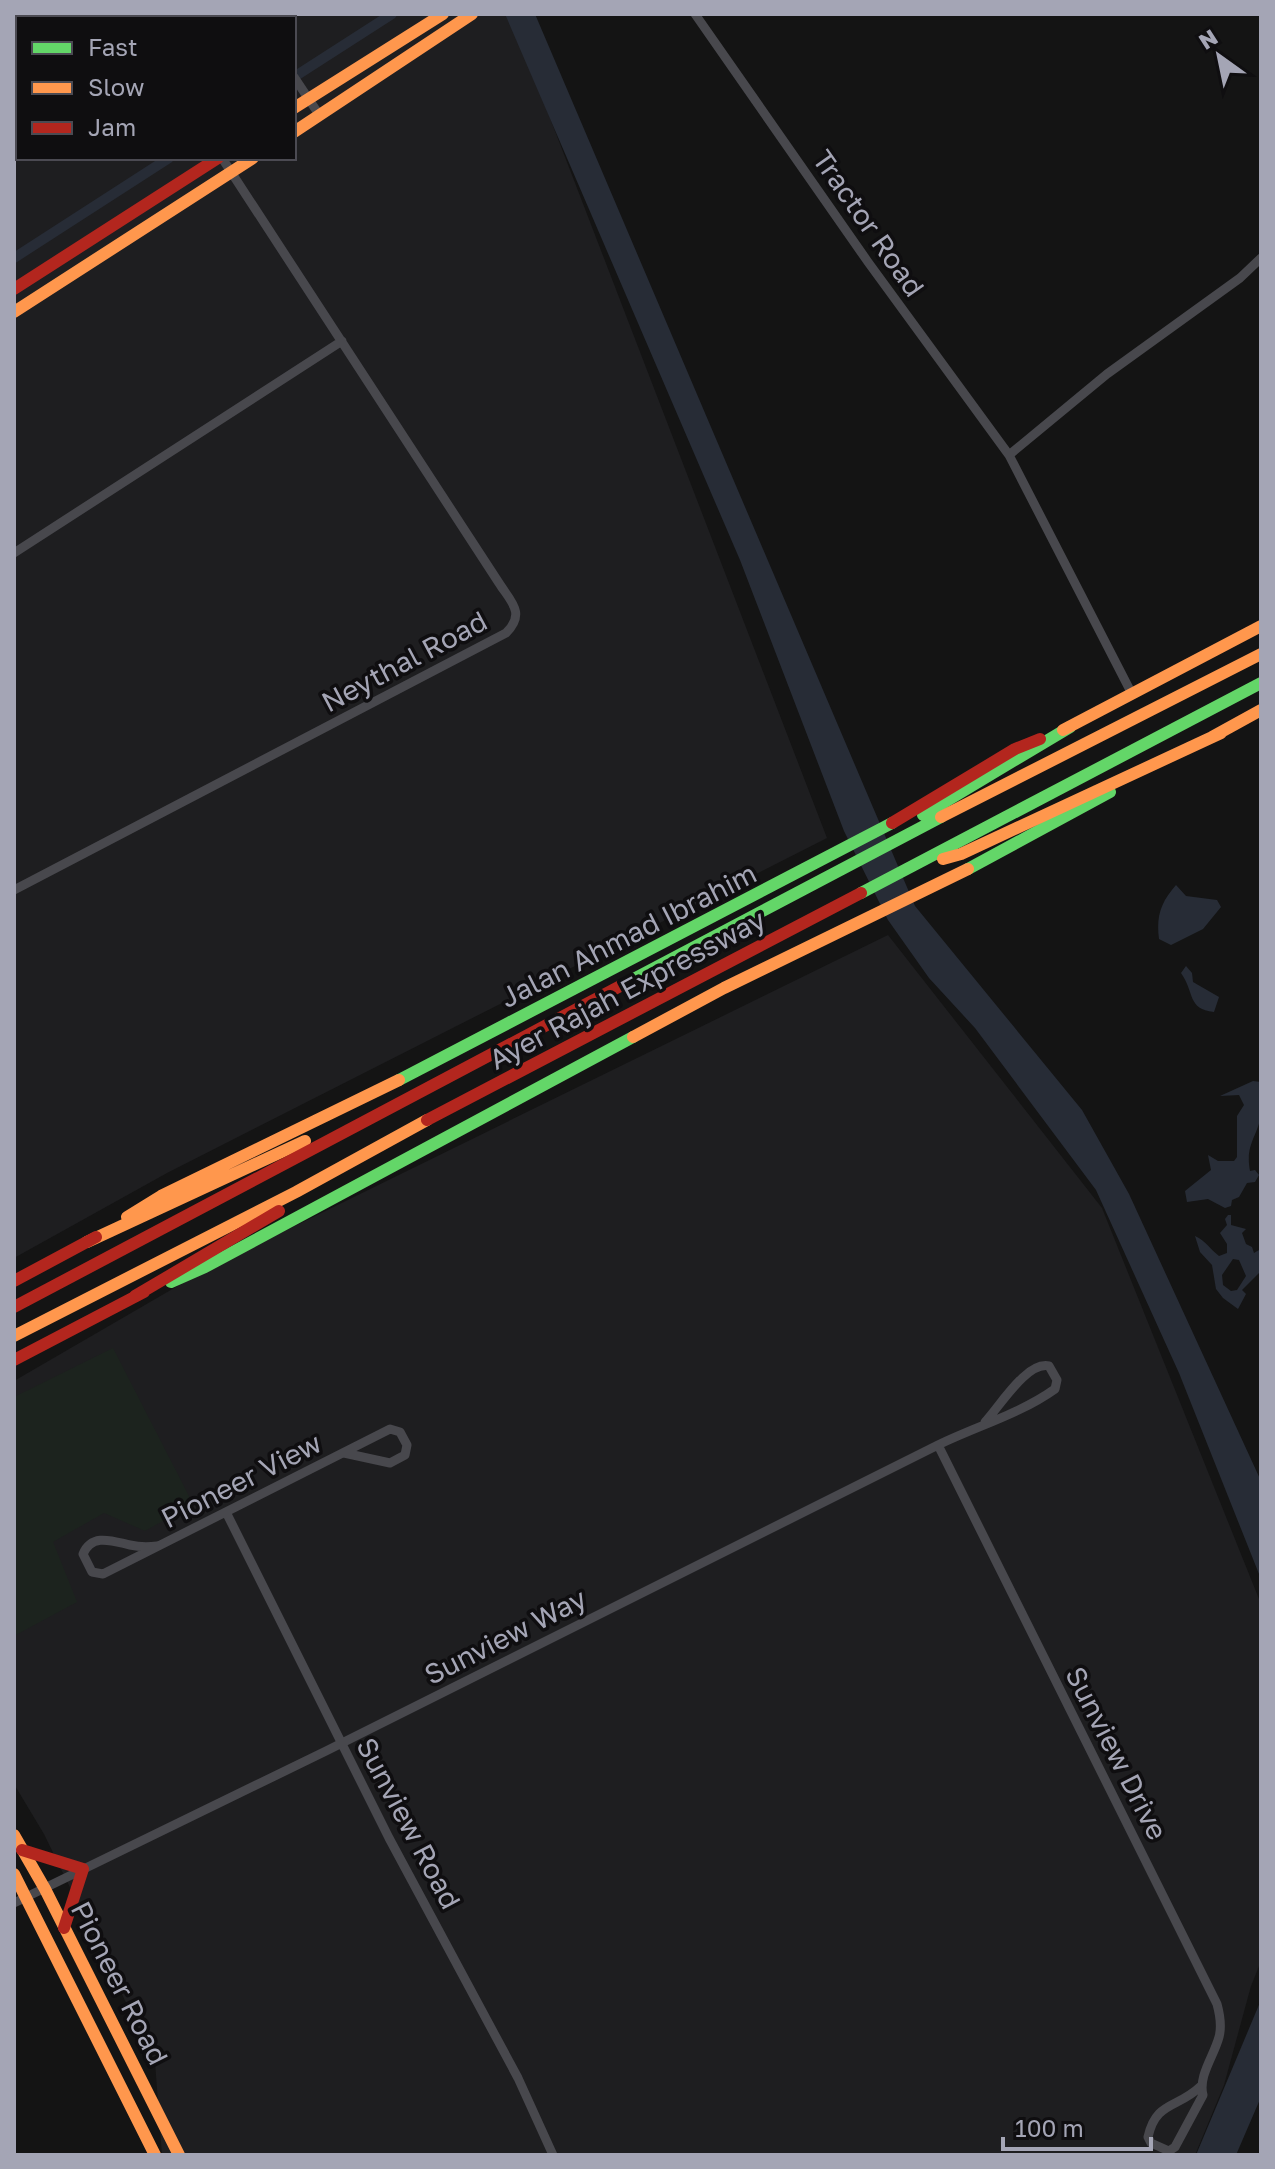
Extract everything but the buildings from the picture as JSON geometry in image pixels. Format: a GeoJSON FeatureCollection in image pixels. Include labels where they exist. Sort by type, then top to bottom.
{"type":"FeatureCollection","features":[{"type":"Feature","properties":{"kind":"main road"},"geometry":{"type":"LineString","coordinates":[[296,105],[305,94],[443,14]]}},
{"type":"Feature","properties":{"kind":"main road"},"geometry":{"type":"LineString","coordinates":[[296,131],[472,14]]}},
{"type":"Feature","properties":{"kind":"main road"},"geometry":{"type":"LineString","coordinates":[[14,289],[217,160]]}},
{"type":"Feature","properties":{"kind":"main road"},"geometry":{"type":"LineString","coordinates":[[14,312],[250,160]]}},
{"type":"Feature","properties":{"kind":"main road","name":"Jalan Ahmad Ibrahim"},"geometry":{"type":"LineString","coordinates":[[14,1281],[87,1242],[161,1196],[396,1082],[573,991],[824,860],[1015,749],[1070,727],[1261,626]]}},
{"type":"Feature","properties":{"kind":"main road","name":"Ayer Rajah Expressway"},"geometry":{"type":"LineString","coordinates":[[14,1307],[892,842],[1261,654]]}},
{"type":"Feature","properties":{"kind":"main road","name":"Ayer Rajah Expressway"},"geometry":{"type":"LineString","coordinates":[[14,1336],[296,1192],[449,1108],[1261,683]]}},
{"type":"Feature","properties":{"kind":"main road"},"geometry":{"type":"LineString","coordinates":[[135,1296],[205,1267],[590,1058],[776,961],[970,868],[1261,710]]}},
{"type":"Feature","properties":{"kind":"main road"},"geometry":{"type":"LineString","coordinates":[[892,842],[905,826],[1070,727]]}},
{"type":"Feature","properties":{"kind":"main road"},"geometry":{"type":"LineString","coordinates":[[918,865],[961,854],[1221,733]]}},
{"type":"Feature","properties":{"kind":"main road"},"geometry":{"type":"LineString","coordinates":[[87,1242],[301,1142],[364,1121]]}},
{"type":"Feature","properties":{"kind":"main road"},"geometry":{"type":"LineString","coordinates":[[14,1360],[207,1256],[283,1208],[296,1192]]}},
{"type":"Feature","properties":{"kind":"main road","name":"Pioneer Road"},"geometry":{"type":"LineString","coordinates":[[14,1835],[45,1889],[179,2155]]}},
{"type":"Feature","properties":{"kind":"main road"},"geometry":{"type":"LineString","coordinates":[[22,1850],[83,1869],[64,1928]]}},
{"type":"Feature","properties":{"kind":"main road","name":"Pioneer Road"},"geometry":{"type":"LineString","coordinates":[[14,1874],[155,2155]]}},
{"type":"Feature","properties":{"kind":"street","name":"Tractor Road"},"geometry":{"type":"LineString","coordinates":[[695,14],[868,262],[1009,455],[1132,694]]}},
{"type":"Feature","properties":{"kind":"street"},"geometry":{"type":"LineString","coordinates":[[296,80],[320,116]]}},
{"type":"Feature","properties":{"kind":"street","name":"Neythal Road"},"geometry":{"type":"LineString","coordinates":[[14,890],[506,633],[517,615],[222,160]]}},
{"type":"Feature","properties":{"kind":"street"},"geometry":{"type":"LineString","coordinates":[[1009,455],[1107,374],[1193,313],[1261,258]]}},
{"type":"Feature","properties":{"kind":"street"},"geometry":{"type":"LineString","coordinates":[[14,553],[342,341]]}},
{"type":"Feature","properties":{"kind":"street","name":"Sunview Way"},"geometry":{"type":"LineString","coordinates":[[14,1903],[938,1445],[985,1422],[997,1421],[1055,1389],[1058,1382],[1049,1366],[1045,1364],[1026,1373],[985,1422]]}},
{"type":"Feature","properties":{"kind":"street","name":"Pioneer View"},"geometry":{"type":"LineString","coordinates":[[157,1546],[131,1546],[107,1538],[88,1545],[83,1554],[92,1572],[99,1574],[157,1546],[226,1512],[390,1429],[400,1432],[407,1445],[405,1455],[390,1463],[344,1453]]}},
{"type":"Feature","properties":{"kind":"street","name":"Sunview Drive"},"geometry":{"type":"LineString","coordinates":[[938,1445],[1217,2004],[1220,2035],[1201,2086],[1184,2100],[1160,2110],[1151,2124],[1148,2137],[1151,2143],[1169,2151],[1175,2147],[1203,2095],[1201,2086]]}},
{"type":"Feature","properties":{"kind":"street","name":"Sunview Road"},"geometry":{"type":"LineString","coordinates":[[226,1512],[389,1838],[518,2078],[553,2155]]}},
{"type":"Feature","properties":{"kind":"shaded area"},"geometry":{"type":"Polygon","coordinates":[[[14,14],[510,14],[827,838],[167,1173],[14,1258],[14,14]]]}},
{"type":"Feature","properties":{"kind":"shaded area"},"geometry":{"type":"Polygon","coordinates":[[[505,14],[535,14],[915,906],[1082,1110],[1129,1194],[1261,1481],[1261,1579],[1179,1373],[1096,1190],[975,1028],[929,978],[888,920],[844,831],[740,560],[505,14]]]}},
{"type":"Feature","properties":{"kind":"shaded area"},"geometry":{"type":"Polygon","coordinates":[[[1176,885],[1186,896],[1217,900],[1221,907],[1203,929],[1171,945],[1159,939],[1158,923],[1163,903],[1176,885]]]}},
{"type":"Feature","properties":{"kind":"shaded area"},"geometry":{"type":"Polygon","coordinates":[[[888,935],[1102,1208],[1261,1604],[1261,1961],[1251,1986],[1224,2085],[1195,2155],[162,2155],[155,2062],[44,1834],[14,1784],[14,1381],[207,1269],[888,935]]]}},
{"type":"Feature","properties":{"kind":"shaded area"},"geometry":{"type":"Polygon","coordinates":[[[1186,966],[1192,973],[1193,982],[1219,997],[1214,1012],[1195,1004],[1181,973],[1186,966]]]}},
{"type":"Feature","properties":{"kind":"shaded area"},"geometry":{"type":"Polygon","coordinates":[[[1253,1081],[1261,1082],[1262,1107],[1250,1147],[1249,1162],[1250,1171],[1255,1170],[1259,1175],[1255,1182],[1247,1183],[1239,1197],[1232,1200],[1231,1206],[1225,1208],[1208,1199],[1187,1202],[1185,1191],[1211,1170],[1208,1155],[1218,1161],[1234,1161],[1237,1157],[1237,1116],[1244,1105],[1239,1095],[1220,1096],[1253,1081]]]}},
{"type":"Feature","properties":{"kind":"shaded area"},"geometry":{"type":"Polygon","coordinates":[[[1231,1215],[1231,1225],[1246,1229],[1242,1233],[1246,1244],[1252,1247],[1254,1253],[1259,1250],[1261,1271],[1242,1290],[1246,1294],[1238,1309],[1216,1289],[1212,1265],[1200,1252],[1195,1236],[1219,1256],[1227,1253],[1227,1244],[1220,1233],[1227,1225],[1225,1219],[1231,1215]],[[1233,1259],[1222,1275],[1223,1285],[1231,1291],[1237,1290],[1246,1276],[1239,1260],[1233,1259]]]}},
{"type":"Feature","properties":{"kind":"shaded area"},"geometry":{"type":"Polygon","coordinates":[[[113,1348],[193,1504],[145,1531],[104,1513],[53,1542],[77,1602],[14,1636],[14,1397],[113,1348]]]}},
{"type":"Feature","properties":{"kind":"shaded area"},"geometry":{"type":"Polygon","coordinates":[[[1261,2000],[1261,2097],[1236,2155],[1196,2155],[1261,2000]]]}},
{"type":"Feature","properties":{"kind":"waterway"},"geometry":{"type":"LineString","coordinates":[[296,76],[392,14]]}},
{"type":"Feature","properties":{"kind":"waterway"},"geometry":{"type":"LineString","coordinates":[[14,258],[166,160]]}},
{"type":"Feature","properties":{"kind":"traffic: fast"},"geometry":{"type":"LineString","coordinates":[[861,893],[1261,683]]}},
{"type":"Feature","properties":{"kind":"traffic: fast"},"geometry":{"type":"LineString","coordinates":[[923,815],[1070,727]]}},
{"type":"Feature","properties":{"kind":"traffic: fast"},"geometry":{"type":"LineString","coordinates":[[968,869],[1110,792]]}},
{"type":"Feature","properties":{"kind":"traffic: fast"},"geometry":{"type":"LineString","coordinates":[[626,983],[941,817]]}},
{"type":"Feature","properties":{"kind":"traffic: fast"},"geometry":{"type":"LineString","coordinates":[[399,1080],[892,823]]}},
{"type":"Feature","properties":{"kind":"traffic: fast"},"geometry":{"type":"LineString","coordinates":[[171,1282],[205,1267],[633,1037]]}},
{"type":"Feature","properties":{"kind":"traffic: slow"},"geometry":{"type":"LineString","coordinates":[[296,107],[443,14]]}},
{"type":"Feature","properties":{"kind":"traffic: slow"},"geometry":{"type":"LineString","coordinates":[[296,131],[472,14]]}},
{"type":"Feature","properties":{"kind":"traffic: slow"},"geometry":{"type":"LineString","coordinates":[[14,312],[250,160]]}},
{"type":"Feature","properties":{"kind":"traffic: slow"},"geometry":{"type":"LineString","coordinates":[[1063,730],[1261,626]]}},
{"type":"Feature","properties":{"kind":"traffic: slow"},"geometry":{"type":"LineString","coordinates":[[941,817],[1261,654]]}},
{"type":"Feature","properties":{"kind":"traffic: slow"},"geometry":{"type":"LineString","coordinates":[[1212,737],[1261,710]]}},
{"type":"Feature","properties":{"kind":"traffic: slow"},"geometry":{"type":"LineString","coordinates":[[943,859],[961,854],[1221,733]]}},
{"type":"Feature","properties":{"kind":"traffic: slow"},"geometry":{"type":"LineString","coordinates":[[633,1037],[724,988],[968,869]]}},
{"type":"Feature","properties":{"kind":"traffic: slow"},"geometry":{"type":"LineString","coordinates":[[127,1217],[161,1196],[399,1080]]}},
{"type":"Feature","properties":{"kind":"traffic: slow"},"geometry":{"type":"LineString","coordinates":[[14,1336],[296,1192],[427,1120]]}},
{"type":"Feature","properties":{"kind":"traffic: slow"},"geometry":{"type":"LineString","coordinates":[[87,1242],[305,1141]]}},
{"type":"Feature","properties":{"kind":"traffic: slow"},"geometry":{"type":"LineString","coordinates":[[14,1835],[45,1889],[179,2155]]}},
{"type":"Feature","properties":{"kind":"traffic: slow"},"geometry":{"type":"LineString","coordinates":[[14,1874],[155,2155]]}},
{"type":"Feature","properties":{"kind":"traffic: jam"},"geometry":{"type":"LineString","coordinates":[[14,289],[215,160]]}},
{"type":"Feature","properties":{"kind":"traffic: jam"},"geometry":{"type":"LineString","coordinates":[[892,823],[1015,749],[1040,739]]}},
{"type":"Feature","properties":{"kind":"traffic: jam"},"geometry":{"type":"LineString","coordinates":[[427,1120],[861,893]]}},
{"type":"Feature","properties":{"kind":"traffic: jam"},"geometry":{"type":"LineString","coordinates":[[14,1307],[626,983]]}},
{"type":"Feature","properties":{"kind":"traffic: jam"},"geometry":{"type":"LineString","coordinates":[[135,1296],[279,1211]]}},
{"type":"Feature","properties":{"kind":"traffic: jam"},"geometry":{"type":"LineString","coordinates":[[14,1281],[96,1237]]}},
{"type":"Feature","properties":{"kind":"traffic: jam"},"geometry":{"type":"LineString","coordinates":[[14,1360],[144,1292]]}},
{"type":"Feature","properties":{"kind":"traffic: jam"},"geometry":{"type":"LineString","coordinates":[[22,1850],[83,1869],[64,1928]]}}]}
